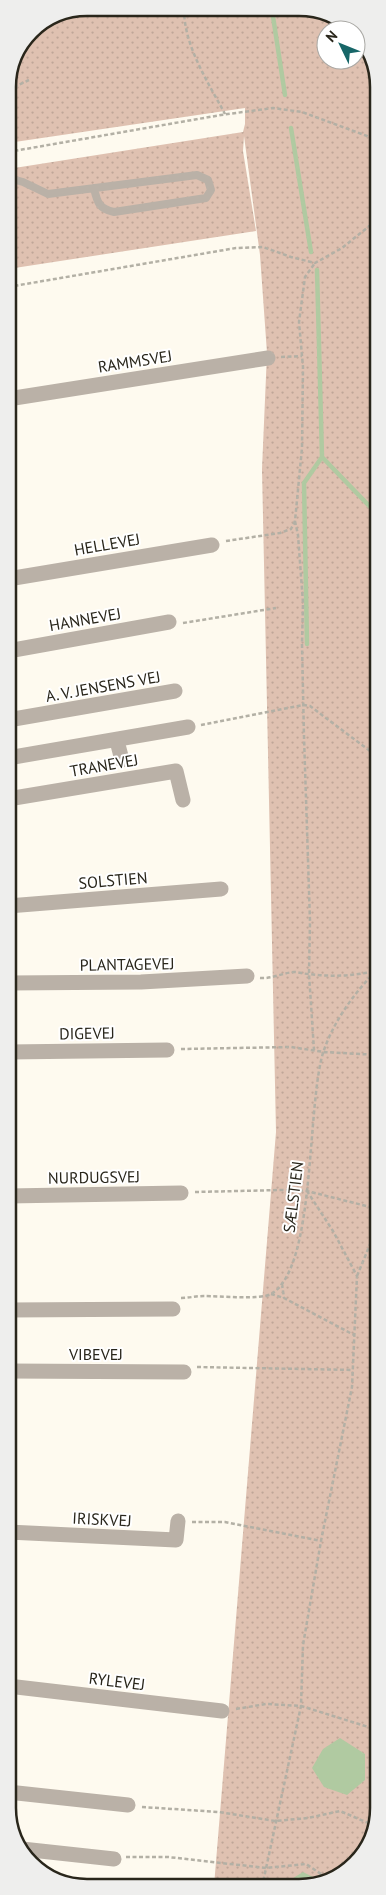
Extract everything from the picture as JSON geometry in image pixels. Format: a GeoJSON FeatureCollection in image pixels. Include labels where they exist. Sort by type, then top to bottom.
{"type":"FeatureCollection","features":[{"type":"Feature","properties":{"kind":"street","name":"RAMMSVEJ"},"geometry":{"type":"LineString","coordinates":[[16,398],[268,358]]}},
{"type":"Feature","properties":{"kind":"street","name":"HELLEVEJ"},"geometry":{"type":"LineString","coordinates":[[16,578],[212,545]]}},
{"type":"Feature","properties":{"kind":"street","name":"HANNEVEJ"},"geometry":{"type":"LineString","coordinates":[[16,650],[169,622]]}},
{"type":"Feature","properties":{"kind":"street","name":"A. V. JENSENS VEJ"},"geometry":{"type":"LineString","coordinates":[[16,719],[175,691]]}},
{"type":"Feature","properties":{"kind":"street"},"geometry":{"type":"LineString","coordinates":[[16,757],[117,741],[188,727]]}},
{"type":"Feature","properties":{"kind":"street"},"geometry":{"type":"LineString","coordinates":[[117,741],[122,760]]}},
{"type":"Feature","properties":{"kind":"street","name":"TRANEVEJ"},"geometry":{"type":"LineString","coordinates":[[16,798],[176,771],[183,800]]}},
{"type":"Feature","properties":{"kind":"street","name":"SOLSTIEN"},"geometry":{"type":"LineString","coordinates":[[16,905],[221,889]]}},
{"type":"Feature","properties":{"kind":"street","name":"PLANTAGEVEJ"},"geometry":{"type":"LineString","coordinates":[[16,983],[141,982],[247,976]]}},
{"type":"Feature","properties":{"kind":"street","name":"DIGEVEJ"},"geometry":{"type":"LineString","coordinates":[[16,1052],[167,1050]]}},
{"type":"Feature","properties":{"kind":"street","name":"NURDUGSVEJ"},"geometry":{"type":"LineString","coordinates":[[16,1196],[181,1193]]}},
{"type":"Feature","properties":{"kind":"street"},"geometry":{"type":"LineString","coordinates":[[16,1310],[176,1304]]}},
{"type":"Feature","properties":{"kind":"street","name":"VIBEVEJ"},"geometry":{"type":"LineString","coordinates":[[16,1372],[184,1372]]}},
{"type":"Feature","properties":{"kind":"street","name":"IRISKVEJ"},"geometry":{"type":"LineString","coordinates":[[16,1532],[176,1540],[178,1521]]}},
{"type":"Feature","properties":{"kind":"street","name":"RYLEVEJ"},"geometry":{"type":"LineString","coordinates":[[16,1687],[222,1711]]}},
{"type":"Feature","properties":{"kind":"street"},"geometry":{"type":"LineString","coordinates":[[16,1793],[128,1806]]}},
{"type":"Feature","properties":{"kind":"street"},"geometry":{"type":"LineString","coordinates":[[30,1850],[114,1860]]}},
{"type":"Feature","properties":{"kind":"lane"},"geometry":{"type":"LineString","coordinates":[[16,180],[48,194],[94,188],[197,175],[208,180],[210,190],[206,198],[114,212],[105,210],[98,202],[94,188]]}},
{"type":"Feature","properties":{"kind":"path"},"geometry":{"type":"LineString","coordinates":[[184,16],[184,24],[198,62],[225,114]]}},
{"type":"Feature","properties":{"kind":"path"},"geometry":{"type":"LineString","coordinates":[[16,86],[29,80]]}},
{"type":"Feature","properties":{"kind":"path"},"geometry":{"type":"LineString","coordinates":[[16,151],[225,114],[273,108],[302,112],[370,137]]}},
{"type":"Feature","properties":{"kind":"path"},"geometry":{"type":"LineString","coordinates":[[212,545],[238,538],[280,533],[292,529],[295,521],[302,448],[302,356],[299,322],[305,277],[315,263],[342,248],[370,225]]}},
{"type":"Feature","properties":{"kind":"path"},"geometry":{"type":"LineString","coordinates":[[16,286],[236,248],[263,247],[315,263]]}},
{"type":"Feature","properties":{"kind":"path"},"geometry":{"type":"LineString","coordinates":[[268,358],[302,356]]}},
{"type":"Feature","properties":{"kind":"path"},"geometry":{"type":"LineString","coordinates":[[295,521],[298,535],[303,603],[302,644],[310,921],[309,974],[314,1050]]}},
{"type":"Feature","properties":{"kind":"path"},"geometry":{"type":"LineString","coordinates":[[169,622],[182,624],[276,608]]}},
{"type":"Feature","properties":{"kind":"path"},"geometry":{"type":"LineString","coordinates":[[188,727],[304,704],[310,706],[370,751]]}},
{"type":"Feature","properties":{"kind":"path"},"geometry":{"type":"LineString","coordinates":[[247,976],[266,978],[290,972],[345,976],[370,972]]}},
{"type":"Feature","properties":{"kind":"path","name":"SÆLSTIEN"},"geometry":{"type":"LineString","coordinates":[[271,1294],[282,1284],[291,1266],[301,1237],[317,1087],[324,1052],[333,1029],[346,1006],[370,978]]}},
{"type":"Feature","properties":{"kind":"path"},"geometry":{"type":"LineString","coordinates":[[167,1050],[291,1046],[324,1052],[370,1055]]}},
{"type":"Feature","properties":{"kind":"path"},"geometry":{"type":"LineString","coordinates":[[307,1191],[333,1231],[358,1276]]}},
{"type":"Feature","properties":{"kind":"path"},"geometry":{"type":"LineString","coordinates":[[181,1193],[307,1191],[370,1207]]}},
{"type":"Feature","properties":{"kind":"path"},"geometry":{"type":"LineString","coordinates":[[264,1879],[301,1706],[303,1645],[321,1541],[352,1387],[358,1276],[370,1245]]}},
{"type":"Feature","properties":{"kind":"path"},"geometry":{"type":"LineString","coordinates":[[282,1284],[284,1298]]}},
{"type":"Feature","properties":{"kind":"path"},"geometry":{"type":"LineString","coordinates":[[176,1304],[271,1294],[284,1298],[354,1336]]}},
{"type":"Feature","properties":{"kind":"path"},"geometry":{"type":"LineString","coordinates":[[184,1372],[192,1367],[352,1370]]}},
{"type":"Feature","properties":{"kind":"path"},"geometry":{"type":"LineString","coordinates":[[178,1521],[225,1522],[321,1541]]}},
{"type":"Feature","properties":{"kind":"path"},"geometry":{"type":"LineString","coordinates":[[222,1711],[266,1704],[301,1706],[370,1728]]}},
{"type":"Feature","properties":{"kind":"path"},"geometry":{"type":"LineString","coordinates":[[128,1806],[220,1812],[275,1821],[308,1818],[340,1811],[368,1823]]}},
{"type":"Feature","properties":{"kind":"path"},"geometry":{"type":"LineString","coordinates":[[114,1860],[130,1856],[168,1857],[266,1868],[306,1864],[321,1874]]}},
{"type":"Feature","properties":{"kind":"shaded area"},"geometry":{"type":"Polygon","coordinates":[[[87,16],[299,16],[313,18],[320,20],[316,20],[316,70],[366,70],[366,64],[369,78],[370,1813],[362,1839],[349,1858],[330,1871],[317,1876],[299,1879],[215,1879],[276,1132],[262,469],[267,353],[260,255],[244,136],[243,151],[256,231],[16,268],[16,168],[243,132],[245,108],[16,142],[16,82],[22,60],[28,48],[37,37],[48,28],[60,22],[87,16]]]}},
{"type":"Feature","properties":{"kind":"shaded area"},"geometry":{"type":"Polygon","coordinates":[[[340,1738],[365,1754],[365,1780],[347,1795],[324,1787],[312,1768],[323,1749],[340,1738]]]}},
{"type":"Feature","properties":{"kind":"shaded area"},"geometry":{"type":"Polygon","coordinates":[[[303,1872],[313,1877],[299,1879],[292,1879],[303,1872]]]}},
{"type":"Feature","properties":{"kind":"waterway"},"geometry":{"type":"LineString","coordinates":[[273,16],[285,95]]}},
{"type":"Feature","properties":{"kind":"waterway"},"geometry":{"type":"LineString","coordinates":[[291,128],[311,252]]}},
{"type":"Feature","properties":{"kind":"waterway"},"geometry":{"type":"LineString","coordinates":[[317,270],[322,457],[370,507]]}},
{"type":"Feature","properties":{"kind":"waterway"},"geometry":{"type":"LineString","coordinates":[[307,644],[304,483],[322,457]]}}]}
